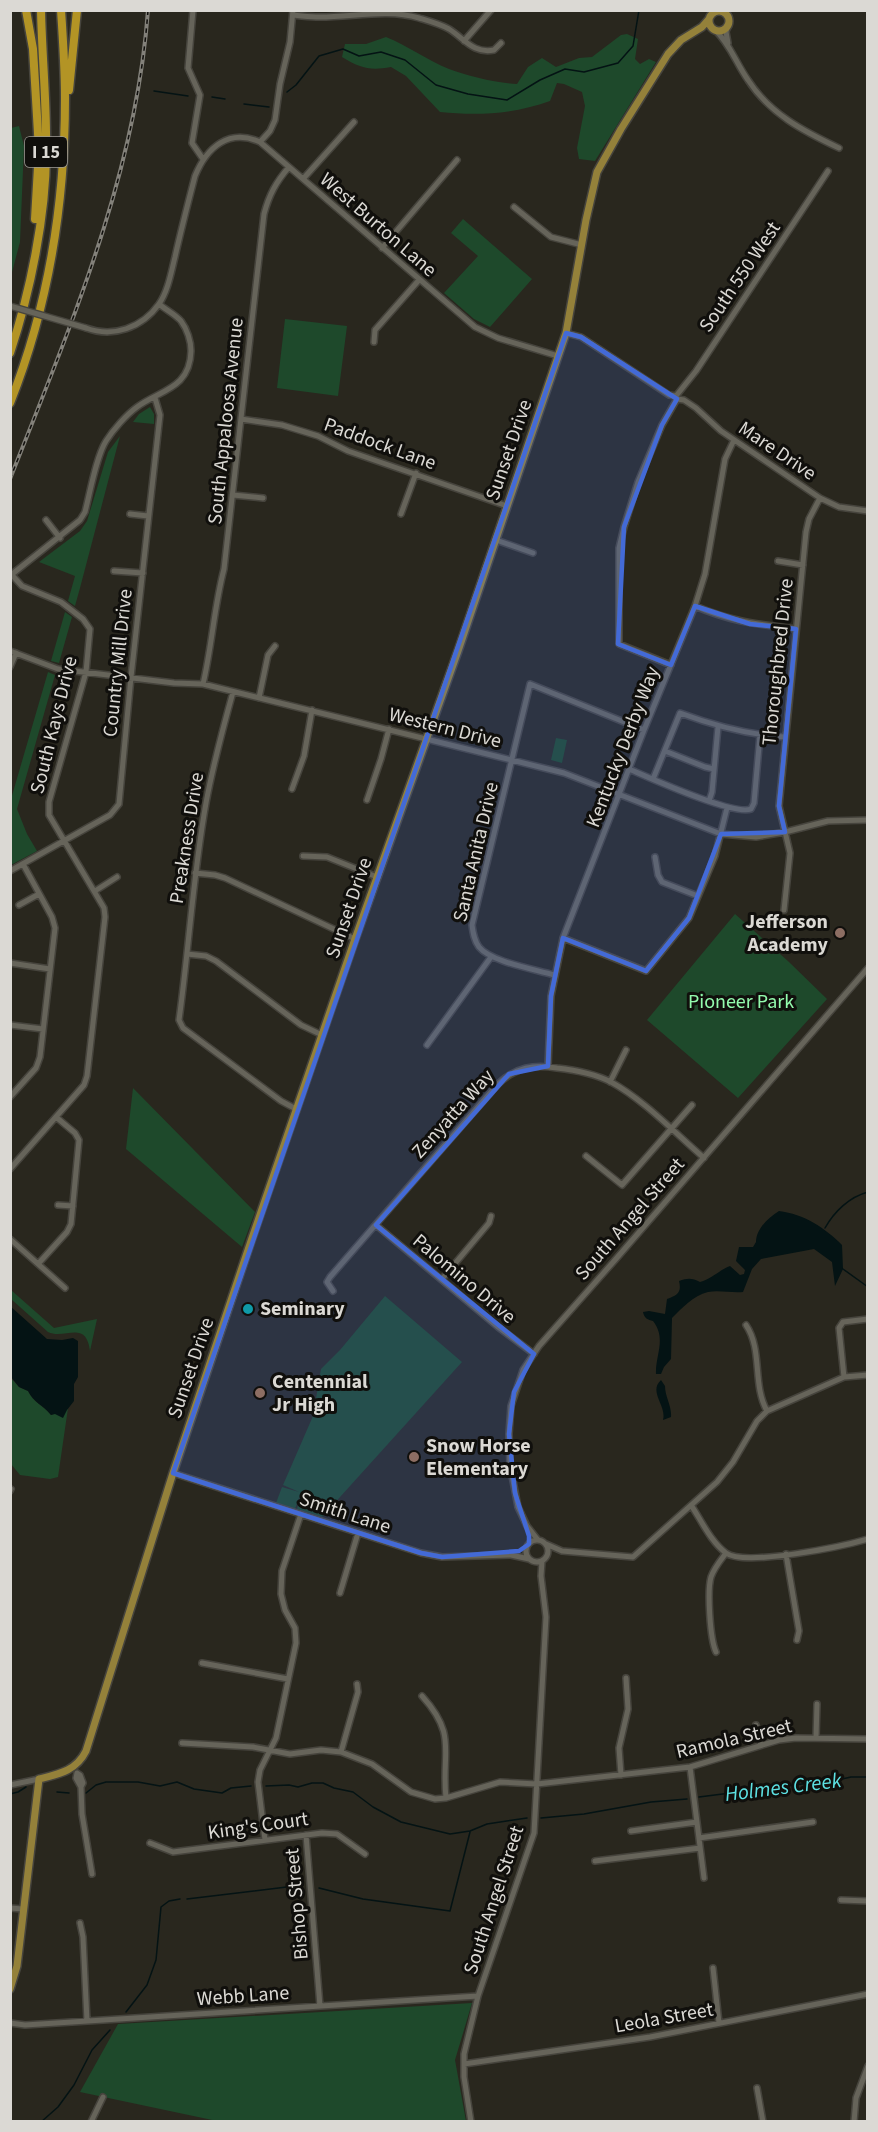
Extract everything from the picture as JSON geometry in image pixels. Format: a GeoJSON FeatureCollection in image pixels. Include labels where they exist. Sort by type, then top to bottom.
{"type":"FeatureCollection","features":[{"type":"Feature","properties":{"kind":"highway"},"geometry":{"type":"LineString","coordinates":[[26,10],[33,49],[39,150],[38,190],[27,293]]}},
{"type":"Feature","properties":{"kind":"highway","name":"I 15"},"geometry":{"type":"LineString","coordinates":[[10,353],[27,293],[40,220],[46,152],[41,10]]}},
{"type":"Feature","properties":{"kind":"highway","name":"I 15"},"geometry":{"type":"LineString","coordinates":[[10,403],[36,329],[44,298],[59,210],[65,97],[62,10]]}},
{"type":"Feature","properties":{"kind":"highway"},"geometry":{"type":"LineString","coordinates":[[63,156],[77,10]]}},
{"type":"Feature","properties":{"kind":"main road"},"geometry":{"type":"LineString","coordinates":[[693,32],[722,30],[728,25],[728,19],[722,11],[710,15],[714,29]]}},
{"type":"Feature","properties":{"kind":"main road","name":"Sunset Drive"},"geometry":{"type":"LineString","coordinates":[[75,1771],[86,1751],[173,1473],[296,1109],[496,540],[566,333],[597,172],[661,64],[677,44],[710,15]]}},
{"type":"Feature","properties":{"kind":"main road"},"geometry":{"type":"LineString","coordinates":[[10,1989],[16,1973],[39,1779],[75,1771]]}},
{"type":"Feature","properties":{"kind":"street"},"geometry":{"type":"LineString","coordinates":[[194,10],[188,68],[200,95],[192,143],[204,159]]}},
{"type":"Feature","properties":{"kind":"street"},"geometry":{"type":"LineString","coordinates":[[464,41],[491,10]]}},
{"type":"Feature","properties":{"kind":"street"},"geometry":{"type":"LineString","coordinates":[[10,306],[107,332],[132,327],[144,320],[159,304],[166,291],[195,176],[204,159],[225,140],[235,137],[250,138],[260,142],[270,131],[275,120],[280,84],[290,42],[293,13],[317,17],[414,13],[440,24],[471,47],[486,51],[494,50],[501,42]]}},
{"type":"Feature","properties":{"kind":"street"},"geometry":{"type":"LineString","coordinates":[[728,25],[726,33],[729,47]]}},
{"type":"Feature","properties":{"kind":"street"},"geometry":{"type":"LineString","coordinates":[[714,29],[729,47],[749,82],[775,111],[798,129],[839,148]]}},
{"type":"Feature","properties":{"kind":"street"},"geometry":{"type":"LineString","coordinates":[[303,179],[354,122]]}},
{"type":"Feature","properties":{"kind":"street","name":"West Burton Lane"},"geometry":{"type":"LineString","coordinates":[[260,142],[475,327],[498,338],[558,356]]}},
{"type":"Feature","properties":{"kind":"street"},"geometry":{"type":"LineString","coordinates":[[382,248],[457,160]]}},
{"type":"Feature","properties":{"kind":"street","name":"South Appaloosa Avenue"},"geometry":{"type":"LineString","coordinates":[[203,684],[224,569],[264,214],[268,198],[289,167]]}},
{"type":"Feature","properties":{"kind":"street","name":"South 550 West"},"geometry":{"type":"LineString","coordinates":[[671,666],[619,644],[619,548],[638,482],[662,425],[677,398],[828,171]]}},
{"type":"Feature","properties":{"kind":"street"},"geometry":{"type":"LineString","coordinates":[[514,207],[551,237],[582,245]]}},
{"type":"Feature","properties":{"kind":"street"},"geometry":{"type":"LineString","coordinates":[[374,342],[375,330],[419,280]]}},
{"type":"Feature","properties":{"kind":"street"},"geometry":{"type":"LineString","coordinates":[[11,575],[80,520],[85,512],[106,441],[134,409],[177,384],[184,375],[191,353],[190,342],[181,321],[159,304]]}},
{"type":"Feature","properties":{"kind":"street","name":"Mare Drive"},"geometry":{"type":"LineString","coordinates":[[566,333],[581,337],[669,395],[684,400],[734,440],[820,498],[839,507],[867,511]]}},
{"type":"Feature","properties":{"kind":"street","name":"Country Mill Drive"},"geometry":{"type":"LineString","coordinates":[[10,871],[110,815],[119,804],[130,677],[160,415],[155,398]]}},
{"type":"Feature","properties":{"kind":"street","name":"Paddock Lane"},"geometry":{"type":"LineString","coordinates":[[241,419],[282,425],[318,436],[348,451],[507,506]]}},
{"type":"Feature","properties":{"kind":"street","name":"Kentucky Derby Way"},"geometry":{"type":"LineString","coordinates":[[548,1066],[551,996],[563,938],[695,606],[705,574],[725,459],[734,440]]}},
{"type":"Feature","properties":{"kind":"street"},"geometry":{"type":"LineString","coordinates":[[401,514],[416,474]]}},
{"type":"Feature","properties":{"kind":"street"},"geometry":{"type":"LineString","coordinates":[[233,495],[263,498]]}},
{"type":"Feature","properties":{"kind":"street","name":"Thoroughbred Drive"},"geometry":{"type":"LineString","coordinates":[[784,910],[790,853],[779,806],[785,737],[809,519],[820,498]]}},
{"type":"Feature","properties":{"kind":"street"},"geometry":{"type":"LineString","coordinates":[[130,514],[148,516]]}},
{"type":"Feature","properties":{"kind":"street"},"geometry":{"type":"LineString","coordinates":[[46,520],[60,538]]}},
{"type":"Feature","properties":{"kind":"street"},"geometry":{"type":"LineString","coordinates":[[496,540],[533,553]]}},
{"type":"Feature","properties":{"kind":"street"},"geometry":{"type":"LineString","coordinates":[[778,561],[803,565]]}},
{"type":"Feature","properties":{"kind":"street"},"geometry":{"type":"LineString","coordinates":[[114,571],[143,573]]}},
{"type":"Feature","properties":{"kind":"street","name":"South Kays Drive"},"geometry":{"type":"LineString","coordinates":[[10,1169],[84,1085],[87,1076],[105,917],[104,908],[95,891],[49,815],[49,802],[86,672],[90,629],[83,619],[61,602],[22,586],[11,575]]}},
{"type":"Feature","properties":{"kind":"street"},"geometry":{"type":"LineString","coordinates":[[695,606],[721,617],[750,624],[796,629]]}},
{"type":"Feature","properties":{"kind":"street"},"geometry":{"type":"LineString","coordinates":[[259,698],[268,655],[275,646]]}},
{"type":"Feature","properties":{"kind":"street"},"geometry":{"type":"LineString","coordinates":[[10,667],[13,652]]}},
{"type":"Feature","properties":{"kind":"street","name":"Western Drive"},"geometry":{"type":"LineString","coordinates":[[13,652],[51,668],[174,683],[203,684],[513,759],[564,773],[721,834],[756,837],[828,821],[867,820]]}},
{"type":"Feature","properties":{"kind":"street","name":"Santa Anita Drive"},"geometry":{"type":"LineString","coordinates":[[492,957],[480,948],[473,935],[472,925],[530,684],[644,730]]}},
{"type":"Feature","properties":{"kind":"street","name":"Preakness Drive"},"geometry":{"type":"LineString","coordinates":[[233,692],[212,772],[195,873],[179,1020],[183,1028],[281,1101],[296,1109]]}},
{"type":"Feature","properties":{"kind":"street"},"geometry":{"type":"LineString","coordinates":[[292,789],[304,756],[312,710]]}},
{"type":"Feature","properties":{"kind":"street"},"geometry":{"type":"LineString","coordinates":[[653,779],[680,713],[718,727],[785,737]]}},
{"type":"Feature","properties":{"kind":"street"},"geometry":{"type":"LineString","coordinates":[[709,801],[712,792],[718,727]]}},
{"type":"Feature","properties":{"kind":"street"},"geometry":{"type":"LineString","coordinates":[[366,800],[389,729]]}},
{"type":"Feature","properties":{"kind":"street"},"geometry":{"type":"LineString","coordinates":[[629,769],[727,808],[746,811],[751,809],[754,803],[760,735]]}},
{"type":"Feature","properties":{"kind":"street"},"geometry":{"type":"LineString","coordinates":[[665,751],[714,769]]}},
{"type":"Feature","properties":{"kind":"street"},"geometry":{"type":"LineString","coordinates":[[563,938],[646,971],[689,918],[715,856],[727,808]]}},
{"type":"Feature","properties":{"kind":"street"},"geometry":{"type":"LineString","coordinates":[[303,856],[327,857],[377,877]]}},
{"type":"Feature","properties":{"kind":"street"},"geometry":{"type":"LineString","coordinates":[[655,857],[658,875],[662,882],[698,896]]}},
{"type":"Feature","properties":{"kind":"street"},"geometry":{"type":"LineString","coordinates":[[10,1097],[36,1068],[40,1057],[55,928],[52,917],[23,864]]}},
{"type":"Feature","properties":{"kind":"street"},"geometry":{"type":"LineString","coordinates":[[195,873],[225,878],[355,939]]}},
{"type":"Feature","properties":{"kind":"street"},"geometry":{"type":"LineString","coordinates":[[95,891],[117,877]]}},
{"type":"Feature","properties":{"kind":"street"},"geometry":{"type":"LineString","coordinates":[[19,905],[39,894]]}},
{"type":"Feature","properties":{"kind":"street"},"geometry":{"type":"LineString","coordinates":[[187,954],[216,961],[301,1025],[322,1035]]}},
{"type":"Feature","properties":{"kind":"street"},"geometry":{"type":"LineString","coordinates":[[427,1045],[492,957],[554,975]]}},
{"type":"Feature","properties":{"kind":"street"},"geometry":{"type":"LineString","coordinates":[[10,963],[50,969]]}},
{"type":"Feature","properties":{"kind":"street","name":"South Angel Street"},"geometry":{"type":"LineString","coordinates":[[537,1540],[526,1526],[518,1507],[510,1465],[509,1434],[514,1392],[523,1370],[534,1354],[867,968]]}},
{"type":"Feature","properties":{"kind":"street"},"geometry":{"type":"LineString","coordinates":[[10,1025],[43,1029]]}},
{"type":"Feature","properties":{"kind":"street"},"geometry":{"type":"LineString","coordinates":[[610,1082],[626,1050]]}},
{"type":"Feature","properties":{"kind":"street","name":"Zenyatta Way"},"geometry":{"type":"LineString","coordinates":[[333,1291],[327,1282],[330,1277],[504,1079],[520,1068],[548,1066],[574,1070],[610,1082],[630,1095],[704,1158]]}},
{"type":"Feature","properties":{"kind":"street"},"geometry":{"type":"LineString","coordinates":[[10,1086],[16,1090]]}},
{"type":"Feature","properties":{"kind":"street"},"geometry":{"type":"LineString","coordinates":[[586,1156],[622,1185],[692,1105]]}},
{"type":"Feature","properties":{"kind":"street"},"geometry":{"type":"LineString","coordinates":[[38,1264],[67,1232],[71,1224],[79,1140],[75,1133],[56,1117]]}},
{"type":"Feature","properties":{"kind":"street"},"geometry":{"type":"LineString","coordinates":[[58,1205],[73,1206]]}},
{"type":"Feature","properties":{"kind":"street"},"geometry":{"type":"LineString","coordinates":[[442,1279],[489,1222],[491,1216]]}},
{"type":"Feature","properties":{"kind":"street","name":"Palomino Drive"},"geometry":{"type":"LineString","coordinates":[[376,1225],[498,1327],[534,1354]]}},
{"type":"Feature","properties":{"kind":"street"},"geometry":{"type":"LineString","coordinates":[[10,1239],[66,1288]]}},
{"type":"Feature","properties":{"kind":"street"},"geometry":{"type":"LineString","coordinates":[[843,1377],[838,1328],[843,1322],[867,1319]]}},
{"type":"Feature","properties":{"kind":"street"},"geometry":{"type":"LineString","coordinates":[[746,1325],[753,1335],[760,1396],[766,1411]]}},
{"type":"Feature","properties":{"kind":"street"},"geometry":{"type":"LineString","coordinates":[[562,1551],[544,1559],[531,1560],[526,1552],[528,1545],[537,1540],[562,1551],[633,1557],[717,1482],[766,1411],[843,1377],[867,1375]]}},
{"type":"Feature","properties":{"kind":"street","name":"Smith Lane"},"geometry":{"type":"LineString","coordinates":[[173,1473],[421,1553],[442,1557],[511,1555],[531,1560]]}},
{"type":"Feature","properties":{"kind":"street"},"geometry":{"type":"LineString","coordinates":[[691,1505],[716,1543],[726,1553],[741,1559],[786,1554],[867,1539]]}},
{"type":"Feature","properties":{"kind":"street"},"geometry":{"type":"LineString","coordinates":[[265,1840],[258,1782],[260,1770],[276,1738],[296,1643],[295,1628],[285,1610],[281,1594],[282,1571],[301,1514]]}},
{"type":"Feature","properties":{"kind":"street","name":"South Angel Street"},"geometry":{"type":"LineString","coordinates":[[526,1526],[528,1545]]}},
{"type":"Feature","properties":{"kind":"street"},"geometry":{"type":"LineString","coordinates":[[340,1593],[358,1533]]}},
{"type":"Feature","properties":{"kind":"street"},"geometry":{"type":"LineString","coordinates":[[544,1559],[548,1550],[546,1544]]}},
{"type":"Feature","properties":{"kind":"street","name":"Smith Lane"},"geometry":{"type":"LineString","coordinates":[[511,1555],[528,1545]]}},
{"type":"Feature","properties":{"kind":"street"},"geometry":{"type":"LineString","coordinates":[[716,1653],[711,1636],[710,1579],[726,1553]]}},
{"type":"Feature","properties":{"kind":"street"},"geometry":{"type":"LineString","coordinates":[[786,1554],[799,1631],[797,1640]]}},
{"type":"Feature","properties":{"kind":"street","name":"South Angel Street"},"geometry":{"type":"LineString","coordinates":[[471,2121],[464,2077],[464,2054],[478,1996],[534,1833],[546,1617],[542,1576],[544,1559]]}},
{"type":"Feature","properties":{"kind":"street","name":"South Angel Street"},"geometry":{"type":"LineString","coordinates":[[531,1560],[542,1576]]}},
{"type":"Feature","properties":{"kind":"street"},"geometry":{"type":"LineString","coordinates":[[202,1663],[288,1679]]}},
{"type":"Feature","properties":{"kind":"street"},"geometry":{"type":"LineString","coordinates":[[621,1775],[619,1748],[628,1709],[626,1678]]}},
{"type":"Feature","properties":{"kind":"street"},"geometry":{"type":"LineString","coordinates":[[341,1752],[358,1692],[357,1683]]}},
{"type":"Feature","properties":{"kind":"street"},"geometry":{"type":"LineString","coordinates":[[182,1743],[253,1747],[290,1754],[321,1749],[341,1752],[372,1764],[411,1792],[435,1799],[446,1797],[444,1778],[448,1756],[443,1726],[434,1709],[422,1696]]}},
{"type":"Feature","properties":{"kind":"street"},"geometry":{"type":"LineString","coordinates":[[816,1738],[817,1704]]}},
{"type":"Feature","properties":{"kind":"street"},"geometry":{"type":"LineString","coordinates":[[756,1725],[760,1745]]}},
{"type":"Feature","properties":{"kind":"street","name":"Ramola Street"},"geometry":{"type":"LineString","coordinates":[[446,1797],[500,1782],[537,1784],[690,1767],[760,1745],[796,1738],[867,1739]]}},
{"type":"Feature","properties":{"kind":"street"},"geometry":{"type":"LineString","coordinates":[[690,1767],[704,1878]]}},
{"type":"Feature","properties":{"kind":"street"},"geometry":{"type":"LineString","coordinates":[[75,1771],[80,1775],[82,1783],[82,1814],[92,1874]]}},
{"type":"Feature","properties":{"kind":"street"},"geometry":{"type":"LineString","coordinates":[[10,1785],[39,1779]]}},
{"type":"Feature","properties":{"kind":"street"},"geometry":{"type":"LineString","coordinates":[[631,1831],[697,1822]]}},
{"type":"Feature","properties":{"kind":"street"},"geometry":{"type":"LineString","coordinates":[[699,1838],[813,1822]]}},
{"type":"Feature","properties":{"kind":"street","name":"King's Court"},"geometry":{"type":"LineString","coordinates":[[150,1843],[173,1852],[322,1833],[337,1834],[364,1854]]}},
{"type":"Feature","properties":{"kind":"street","name":"Bishop Street"},"geometry":{"type":"LineString","coordinates":[[306,1835],[320,2006]]}},
{"type":"Feature","properties":{"kind":"street"},"geometry":{"type":"LineString","coordinates":[[595,1862],[700,1848]]}},
{"type":"Feature","properties":{"kind":"street"},"geometry":{"type":"LineString","coordinates":[[841,1900],[867,1901]]}},
{"type":"Feature","properties":{"kind":"street"},"geometry":{"type":"LineString","coordinates":[[10,1908],[23,1909]]}},
{"type":"Feature","properties":{"kind":"street"},"geometry":{"type":"LineString","coordinates":[[80,1923],[83,1937],[87,2021]]}},
{"type":"Feature","properties":{"kind":"street"},"geometry":{"type":"LineString","coordinates":[[713,1968],[719,2023]]}},
{"type":"Feature","properties":{"kind":"street","name":"Leola Street"},"geometry":{"type":"LineString","coordinates":[[464,2064],[650,2037],[867,1994]]}},
{"type":"Feature","properties":{"kind":"street","name":"Webb Lane"},"geometry":{"type":"LineString","coordinates":[[10,2024],[25,2025],[478,1996]]}},
{"type":"Feature","properties":{"kind":"street"},"geometry":{"type":"LineString","coordinates":[[854,2121],[856,2098],[867,2066]]}},
{"type":"Feature","properties":{"kind":"street"},"geometry":{"type":"LineString","coordinates":[[757,2088],[763,2121]]}},
{"type":"Feature","properties":{"kind":"street"},"geometry":{"type":"LineString","coordinates":[[91,2121],[102,2097]]}},
{"type":"Feature","properties":{"kind":"highlighted area"},"geometry":{"type":"Polygon","coordinates":[[[566,333],[581,337],[677,399],[662,425],[624,527],[618,644],[671,665],[695,606],[750,624],[796,629],[779,806],[785,832],[721,834],[689,918],[646,971],[563,938],[551,996],[548,1066],[509,1074],[376,1225],[534,1354],[514,1392],[509,1434],[515,1493],[529,1536],[529,1544],[519,1551],[442,1557],[421,1553],[173,1473],[566,333]]]}},
{"type":"Feature","properties":{"kind":"green space"},"geometry":{"type":"Polygon","coordinates":[[[627,34],[638,39],[635,59],[640,64],[649,59],[656,62],[595,161],[579,159],[577,148],[585,106],[582,92],[564,84],[557,83],[550,101],[523,109],[482,114],[440,112],[406,76],[391,67],[365,68],[342,57],[345,44],[366,44],[386,37],[456,72],[491,81],[517,84],[528,67],[542,58],[556,67],[579,58],[592,57],[621,35],[627,34]]]}},
{"type":"Feature","properties":{"kind":"green space"},"geometry":{"type":"Polygon","coordinates":[[[19,126],[24,146],[20,242],[11,276],[11,128],[19,126]]]}},
{"type":"Feature","properties":{"kind":"green space"},"geometry":{"type":"Polygon","coordinates":[[[463,219],[532,279],[490,327],[474,319],[444,293],[478,256],[451,233],[463,219]]]}},
{"type":"Feature","properties":{"kind":"green space"},"geometry":{"type":"Polygon","coordinates":[[[285,319],[347,326],[338,396],[277,388],[285,319]]]}},
{"type":"Feature","properties":{"kind":"green space"},"geometry":{"type":"Polygon","coordinates":[[[150,407],[154,414],[154,424],[133,422],[139,414],[150,407]]]}},
{"type":"Feature","properties":{"kind":"green space"},"geometry":{"type":"Polygon","coordinates":[[[120,436],[75,606],[68,601],[75,576],[39,562],[80,531],[87,521],[108,452],[120,436]]]}},
{"type":"Feature","properties":{"kind":"green space"},"geometry":{"type":"Polygon","coordinates":[[[65,612],[72,617],[59,663],[51,661],[65,612]]]}},
{"type":"Feature","properties":{"kind":"green space"},"geometry":{"type":"Polygon","coordinates":[[[48,672],[55,675],[17,809],[37,851],[11,865],[11,799],[48,672]]]}},
{"type":"Feature","properties":{"kind":"green space"},"geometry":{"type":"Polygon","coordinates":[[[556,738],[567,740],[562,763],[551,760],[556,738]]]}},
{"type":"Feature","properties":{"kind":"green space","name":"Pioneer Park"},"geometry":{"type":"Polygon","coordinates":[[[735,914],[827,999],[738,1098],[647,1020],[735,914]]]}},
{"type":"Feature","properties":{"kind":"green space"},"geometry":{"type":"Polygon","coordinates":[[[133,1088],[255,1212],[242,1247],[126,1149],[133,1088]]]}},
{"type":"Feature","properties":{"kind":"green space"},"geometry":{"type":"Polygon","coordinates":[[[11,1290],[54,1328],[97,1319],[90,1351],[88,1341],[79,1333],[48,1332],[11,1299],[11,1290]]]}},
{"type":"Feature","properties":{"kind":"green space"},"geometry":{"type":"Polygon","coordinates":[[[385,1296],[462,1362],[322,1517],[297,1509],[301,1492],[295,1509],[276,1503],[282,1487],[299,1492],[283,1485],[313,1416],[321,1369],[385,1296]]]}},
{"type":"Feature","properties":{"kind":"green space"},"geometry":{"type":"Polygon","coordinates":[[[10,1377],[19,1387],[28,1391],[51,1415],[68,1408],[58,1477],[50,1479],[20,1475],[11,1464],[10,1377]]]}},
{"type":"Feature","properties":{"kind":"green space"},"geometry":{"type":"Polygon","coordinates":[[[472,2003],[455,2060],[466,2121],[217,2121],[80,2092],[118,2024],[472,2003]]]}},
{"type":"Feature","properties":{"kind":"shaded area"},"geometry":{"type":"Polygon","coordinates":[[[779,1211],[797,1215],[814,1223],[842,1245],[843,1269],[835,1286],[832,1262],[814,1249],[761,1259],[752,1269],[743,1292],[712,1291],[697,1296],[672,1318],[671,1359],[661,1374],[656,1374],[659,1334],[653,1321],[646,1318],[643,1312],[665,1314],[667,1299],[679,1291],[679,1281],[690,1279],[700,1282],[730,1266],[740,1275],[744,1274],[745,1270],[736,1261],[739,1247],[753,1247],[761,1228],[779,1211]]]}},
{"type":"Feature","properties":{"kind":"shaded area"},"geometry":{"type":"Polygon","coordinates":[[[10,1306],[47,1339],[73,1338],[78,1341],[78,1377],[74,1384],[74,1401],[63,1418],[55,1414],[51,1415],[11,1377],[10,1306]]]}},
{"type":"Feature","properties":{"kind":"shaded area"},"geometry":{"type":"Polygon","coordinates":[[[661,1380],[665,1386],[671,1413],[671,1417],[663,1420],[663,1410],[656,1389],[661,1380]]]}},
{"type":"Feature","properties":{"kind":"waterway"},"geometry":{"type":"LineString","coordinates":[[287,92],[296,85],[319,56],[343,49],[359,56],[381,52],[405,60],[436,85],[468,94],[507,100],[540,80],[565,69],[584,72],[618,63],[633,46],[639,10]]}},
{"type":"Feature","properties":{"kind":"waterway"},"geometry":{"type":"LineString","coordinates":[[154,91],[188,96]]}},
{"type":"Feature","properties":{"kind":"waterway"},"geometry":{"type":"LineString","coordinates":[[212,97],[225,99]]}},
{"type":"Feature","properties":{"kind":"waterway"},"geometry":{"type":"LineString","coordinates":[[244,104],[269,107]]}},
{"type":"Feature","properties":{"kind":"waterway"},"geometry":{"type":"LineString","coordinates":[[825,1228],[843,1206],[855,1197],[868,1192]]}},
{"type":"Feature","properties":{"kind":"waterway"},"geometry":{"type":"LineString","coordinates":[[843,1269],[868,1287]]}},
{"type":"Feature","properties":{"kind":"waterway","name":"Holmes Creek"},"geometry":{"type":"LineString","coordinates":[[699,1797],[851,1777],[868,1777]]}},
{"type":"Feature","properties":{"kind":"waterway","name":"Holmes Creek"},"geometry":{"type":"LineString","coordinates":[[86,1793],[96,1785],[106,1782],[138,1782],[160,1786],[177,1782],[194,1789],[222,1793],[231,1788],[251,1786]]}},
{"type":"Feature","properties":{"kind":"waterway","name":"Holmes Creek"},"geometry":{"type":"LineString","coordinates":[[266,1786],[298,1787],[323,1783],[353,1792],[373,1807],[401,1822],[450,1834],[470,1831],[487,1824],[527,1818]]}},
{"type":"Feature","properties":{"kind":"waterway","name":"Holmes Creek"},"geometry":{"type":"LineString","coordinates":[[10,1794],[26,1787]]}},
{"type":"Feature","properties":{"kind":"waterway","name":"Holmes Creek"},"geometry":{"type":"LineString","coordinates":[[57,1792],[69,1793]]}},
{"type":"Feature","properties":{"kind":"waterway","name":"Holmes Creek"},"geometry":{"type":"LineString","coordinates":[[541,1818],[687,1799]]}},
{"type":"Feature","properties":{"kind":"waterway"},"geometry":{"type":"LineString","coordinates":[[319,1888],[363,1899],[450,1911],[470,1832]]}},
{"type":"Feature","properties":{"kind":"waterway"},"geometry":{"type":"LineString","coordinates":[[187,1899],[303,1885]]}},
{"type":"Feature","properties":{"kind":"waterway"},"geometry":{"type":"LineString","coordinates":[[126,2012],[147,1985],[156,1960],[161,1907],[169,1901],[180,1899]]}},
{"type":"Feature","properties":{"kind":"waterway"},"geometry":{"type":"LineString","coordinates":[[41,2122],[58,2107],[74,2085],[92,2050],[110,2030]]}},
{"type":"Feature","properties":{"kind":"railway"},"geometry":{"type":"LineString","coordinates":[[10,479],[77,307],[115,191],[130,132],[141,71],[148,10]]}},
{"type":"Feature","properties":{"kind":"place","name":"Jefferson Academy"},"geometry":{"type":"Point","coordinates":[840,933]}},
{"type":"Feature","properties":{"kind":"place","name":"Seminary"},"geometry":{"type":"Point","coordinates":[248,1309]}},
{"type":"Feature","properties":{"kind":"place","name":"Centennial Jr High"},"geometry":{"type":"Point","coordinates":[260,1393]}},
{"type":"Feature","properties":{"kind":"place","name":"Snow Horse Elementary"},"geometry":{"type":"Point","coordinates":[414,1457]}}]}
